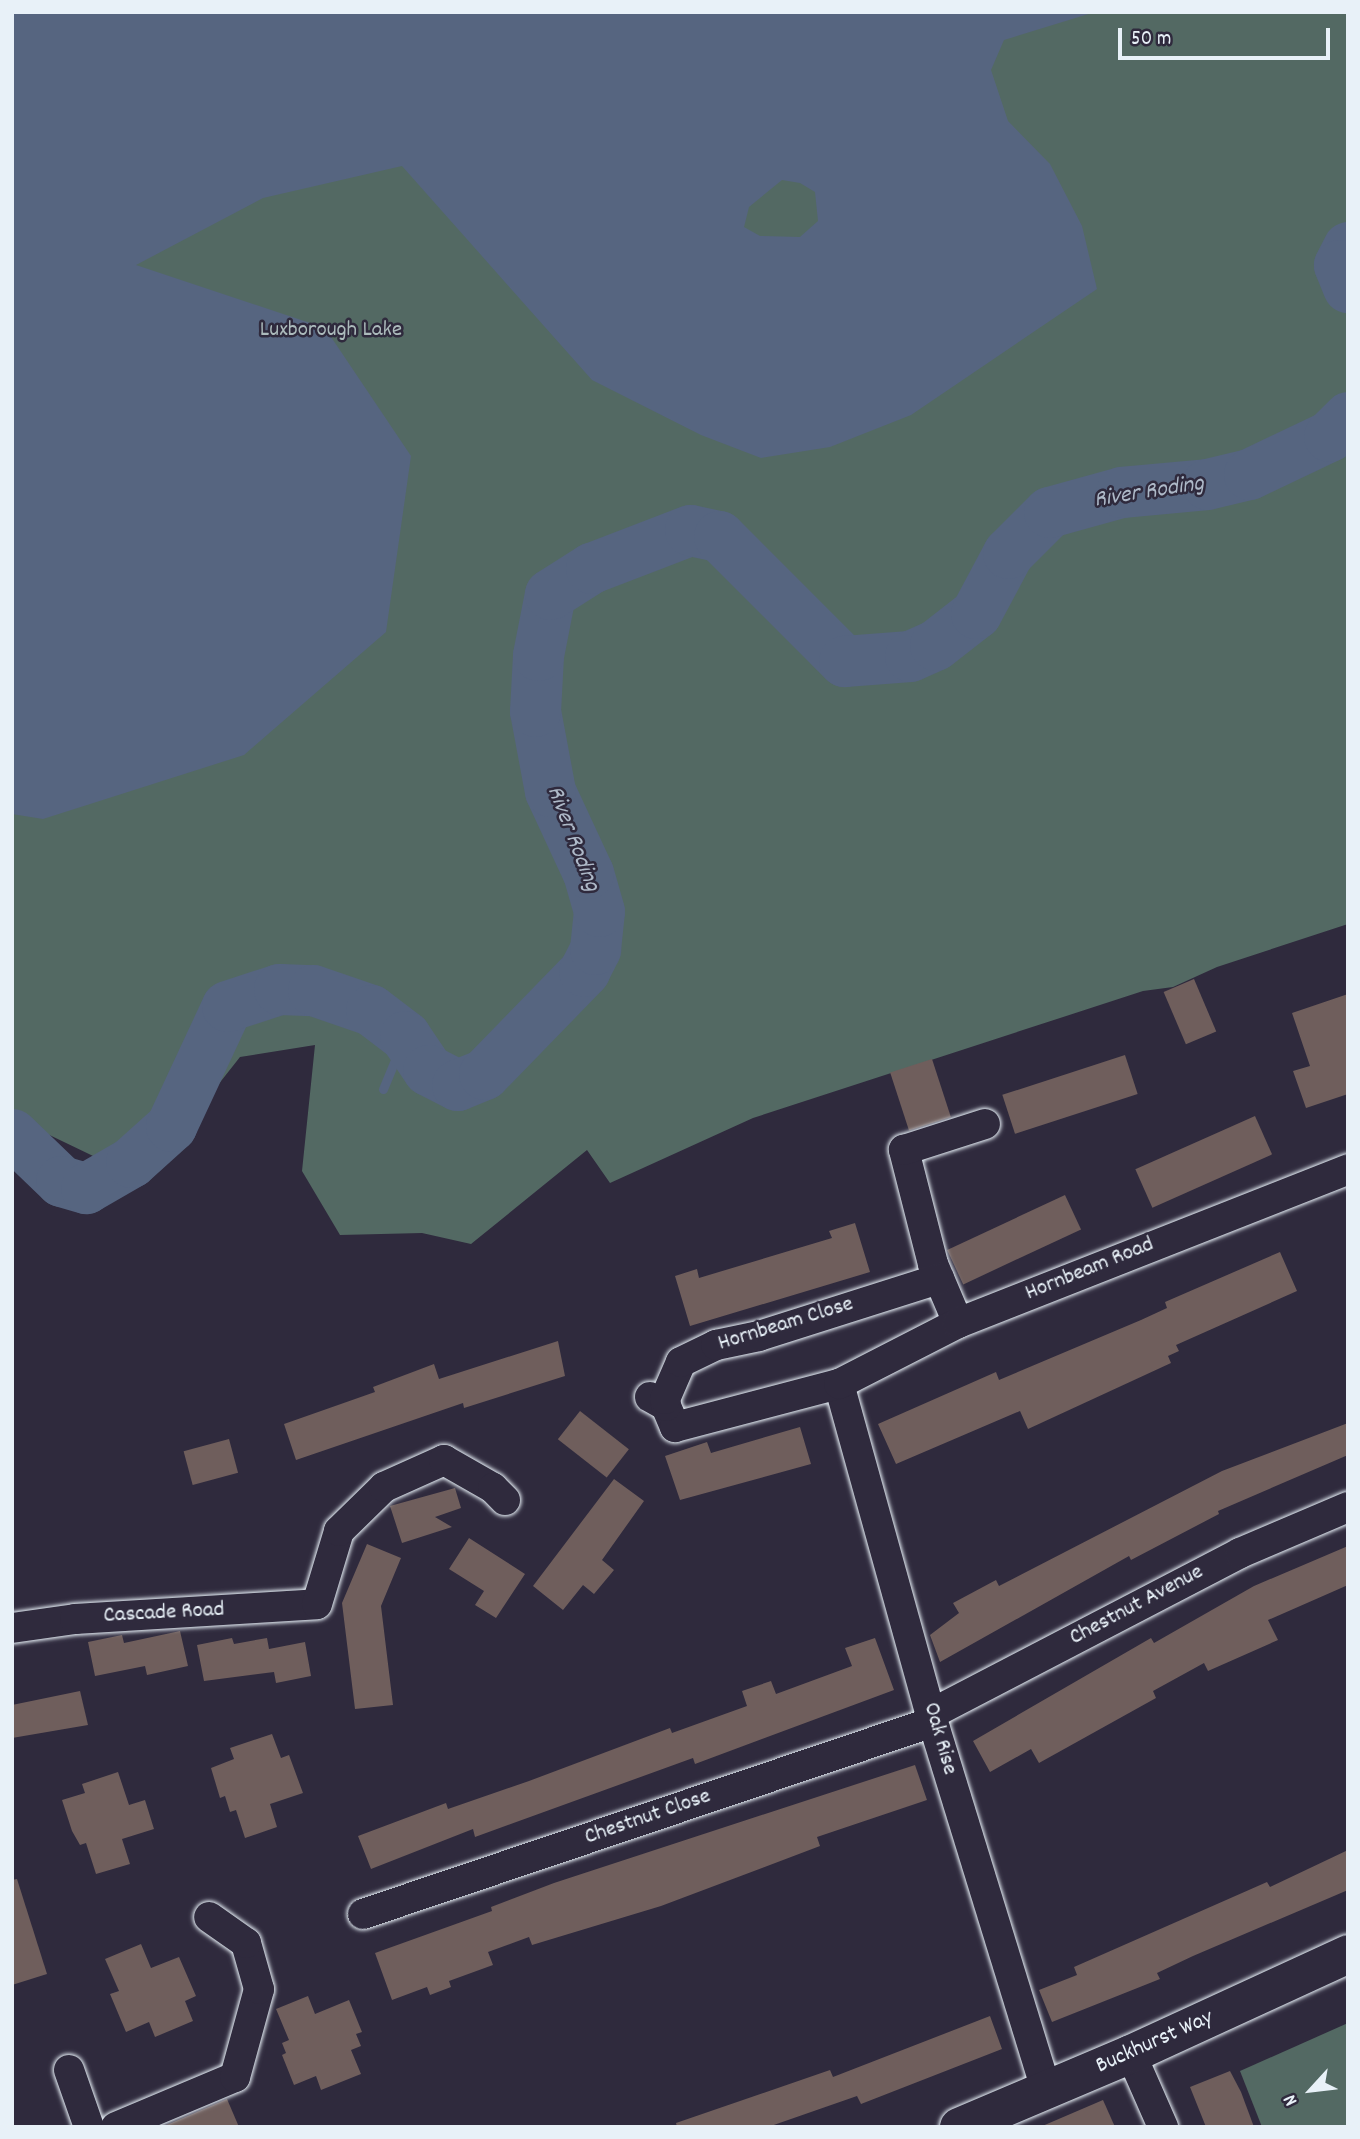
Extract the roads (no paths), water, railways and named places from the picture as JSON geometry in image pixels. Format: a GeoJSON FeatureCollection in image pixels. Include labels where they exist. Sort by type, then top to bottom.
{"type":"FeatureCollection","features":[{"type":"Feature","properties":{"kind":"street"},"geometry":{"type":"LineString","coordinates":[[958,1323],[939,1279],[904,1150],[985,1124]]}},
{"type":"Feature","properties":{"kind":"street","name":"Hornbeam Road"},"geometry":{"type":"LineString","coordinates":[[839,1384],[958,1323],[1348,1170]]}},
{"type":"Feature","properties":{"kind":"street","name":"Hornbeam Close"},"geometry":{"type":"LineString","coordinates":[[839,1384],[675,1427],[658,1401],[665,1399],[681,1362],[716,1345],[759,1336],[939,1279]]}},
{"type":"Feature","properties":{"kind":"street","name":"Oak Rise"},"geometry":{"type":"LineString","coordinates":[[839,1384],[932,1718],[1048,2091]]}},
{"type":"Feature","properties":{"kind":"street","name":"Cascade Road"},"geometry":{"type":"LineString","coordinates":[[12,1628],[75,1619],[317,1604],[339,1531],[384,1487],[444,1460],[493,1488],[505,1500]]}},
{"type":"Feature","properties":{"kind":"street","name":"Chestnut Avenue"},"geometry":{"type":"LineString","coordinates":[[932,1718],[1240,1553],[1348,1507]]}},
{"type":"Feature","properties":{"kind":"street","name":"Chestnut Close"},"geometry":{"type":"LineString","coordinates":[[363,1914],[932,1718]]}},
{"type":"Feature","properties":{"kind":"street"},"geometry":{"type":"LineString","coordinates":[[116,2127],[235,2077],[259,1989],[246,1943],[209,1917]]}},
{"type":"Feature","properties":{"kind":"street","name":"Buckhurst Way"},"geometry":{"type":"LineString","coordinates":[[959,2127],[1048,2091],[1348,1954]]}},
{"type":"Feature","properties":{"kind":"street"},"geometry":{"type":"LineString","coordinates":[[1131,2054],[1163,2127]]}},
{"type":"Feature","properties":{"kind":"street"},"geometry":{"type":"LineString","coordinates":[[69,2070],[89,2127]]}},
{"type":"Feature","properties":{"kind":"water","name":"Luxborough Lake"},"geometry":{"type":"Polygon","coordinates":[[[12,12],[1095,12],[1004,40],[991,70],[1008,121],[1050,164],[1082,226],[1097,289],[911,415],[830,447],[761,458],[701,435],[592,380],[402,166],[263,198],[136,265],[325,328],[411,456],[386,632],[244,755],[43,819],[12,814],[12,12]],[[782,180],[749,207],[744,227],[760,236],[800,237],[818,221],[815,192],[800,183],[782,180]]]}},
{"type":"Feature","properties":{"kind":"waterway","name":"River Roding"},"geometry":{"type":"LineString","coordinates":[[1348,247],[1339,265],[1348,287]]}},
{"type":"Feature","properties":{"kind":"waterway","name":"River Roding"},"geometry":{"type":"LineString","coordinates":[[12,1134],[61,1181],[86,1188],[131,1162],[171,1126],[227,1006],[279,989],[313,990],[371,1010],[405,1036],[428,1070],[457,1085],[484,1074],[584,971],[595,949],[599,911],[588,873],[550,791],[535,711],[538,655],[550,594],[591,568],[690,530],[719,536],[844,661],[910,656],[935,645],[976,613],[1008,553],[1049,512],[1121,492],[1207,484],[1249,474],[1329,436],[1348,417]]}},
{"type":"Feature","properties":{"kind":"waterway"},"geometry":{"type":"LineString","coordinates":[[383,1089],[405,1036]]}}]}
